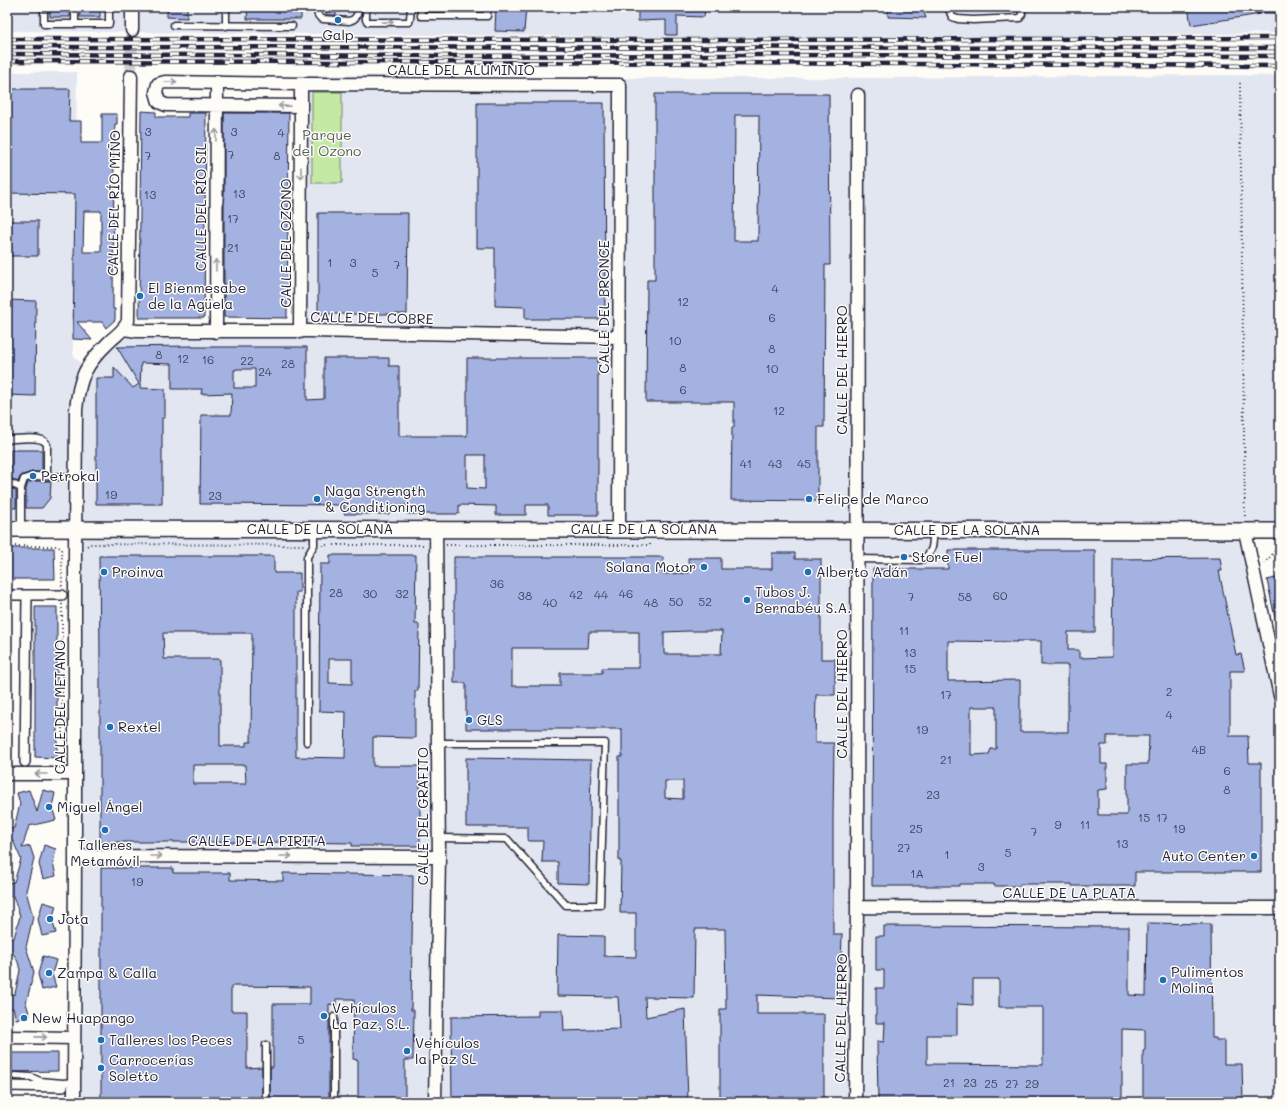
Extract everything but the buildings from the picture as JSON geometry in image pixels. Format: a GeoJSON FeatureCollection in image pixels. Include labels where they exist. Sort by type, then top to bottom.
{"type":"FeatureCollection","features":[{"type":"Feature","properties":{"kind":"street"},"geometry":{"type":"LineString","coordinates":[[132,7],[132,30]]}},
{"type":"Feature","properties":{"kind":"street","name":"CALLE DEL RÍO MIÑO"},"geometry":{"type":"LineString","coordinates":[[124,329],[128,321],[131,76]]}},
{"type":"Feature","properties":{"kind":"street","name":"CALLE DEL ALUMINIO"},"geometry":{"type":"LineString","coordinates":[[301,106],[166,105],[159,102],[156,92],[158,84],[165,82],[620,85]]}},
{"type":"Feature","properties":{"kind":"street","name":"CALLE DEL RÍO SIL"},"geometry":{"type":"LineString","coordinates":[[216,332],[217,82]]}},
{"type":"Feature","properties":{"kind":"street"},"geometry":{"type":"LineString","coordinates":[[301,84],[301,106]]}},
{"type":"Feature","properties":{"kind":"street","name":"CALLE DEL BRONCE"},"geometry":{"type":"LineString","coordinates":[[619,529],[620,85]]}},
{"type":"Feature","properties":{"kind":"street","name":"CALLE DEL HIERRO"},"geometry":{"type":"LineString","coordinates":[[856,1102],[858,95]]}},
{"type":"Feature","properties":{"kind":"street","name":"CALLE DEL OZONO"},"geometry":{"type":"LineString","coordinates":[[300,332],[301,106]]}},
{"type":"Feature","properties":{"kind":"street","name":"CALLE DEL COBRE"},"geometry":{"type":"LineString","coordinates":[[124,329],[137,331],[619,337]]}},
{"type":"Feature","properties":{"kind":"street","name":"CALLE DEL METANO"},"geometry":{"type":"LineString","coordinates":[[74,1102],[68,1084],[74,1038],[76,410],[81,380],[87,368],[99,352],[124,329]]}},
{"type":"Feature","properties":{"kind":"street","name":"CALLE DE LA SOLANA"},"geometry":{"type":"LineString","coordinates":[[14,529],[1280,531]]}},
{"type":"Feature","properties":{"kind":"street","name":"CALLE DEL GRAFITO"},"geometry":{"type":"LineString","coordinates":[[435,1102],[439,857],[436,529]]}},
{"type":"Feature","properties":{"kind":"street"},"geometry":{"type":"LineString","coordinates":[[1245,531],[1280,696]]}},
{"type":"Feature","properties":{"kind":"street"},"geometry":{"type":"LineString","coordinates":[[7,595],[62,595]]}},
{"type":"Feature","properties":{"kind":"street"},"geometry":{"type":"LineString","coordinates":[[25,762],[27,595]]}},
{"type":"Feature","properties":{"kind":"street"},"geometry":{"type":"LineString","coordinates":[[7,774],[75,774]]}},
{"type":"Feature","properties":{"kind":"street","name":"CALLE DE LA PIRITA"},"geometry":{"type":"LineString","coordinates":[[75,856],[439,857]]}},
{"type":"Feature","properties":{"kind":"street","name":"CALLE DE LA PLATA"},"geometry":{"type":"LineString","coordinates":[[857,908],[1280,908]]}},
{"type":"Feature","properties":{"kind":"street"},"geometry":{"type":"LineString","coordinates":[[7,1037],[74,1038]]}},
{"type":"Feature","properties":{"kind":"street"},"geometry":{"type":"LineString","coordinates":[[7,1086],[68,1084]]}},
{"type":"Feature","properties":{"kind":"lane"},"geometry":{"type":"LineString","coordinates":[[44,7],[44,24],[109,24],[109,7]]}},
{"type":"Feature","properties":{"kind":"lane"},"geometry":{"type":"LineString","coordinates":[[75,7],[75,24]]}},
{"type":"Feature","properties":{"kind":"lane"},"geometry":{"type":"LineString","coordinates":[[226,7],[226,26]]}},
{"type":"Feature","properties":{"kind":"lane"},"geometry":{"type":"LineString","coordinates":[[317,7],[317,14],[319,18],[349,20],[353,20],[356,17],[358,7]]}},
{"type":"Feature","properties":{"kind":"lane"},"geometry":{"type":"LineString","coordinates":[[366,7],[366,20],[368,22],[409,22],[411,7]]}},
{"type":"Feature","properties":{"kind":"lane"},"geometry":{"type":"LineString","coordinates":[[421,7],[421,16],[487,16],[487,7]]}},
{"type":"Feature","properties":{"kind":"lane"},"geometry":{"type":"LineString","coordinates":[[948,7],[952,17],[973,20],[1020,18],[1022,14],[1022,7]]}},
{"type":"Feature","properties":{"kind":"lane"},"geometry":{"type":"LineString","coordinates":[[1258,9],[1278,8]]}},
{"type":"Feature","properties":{"kind":"lane"},"geometry":{"type":"LineString","coordinates":[[174,25],[292,26]]}},
{"type":"Feature","properties":{"kind":"lane"},"geometry":{"type":"LineString","coordinates":[[9,440],[42,439],[46,442],[47,476]]}},
{"type":"Feature","properties":{"kind":"lane"},"geometry":{"type":"LineString","coordinates":[[14,529],[24,479],[33,476],[76,477]]}},
{"type":"Feature","properties":{"kind":"lane"},"geometry":{"type":"LineString","coordinates":[[7,479],[8,482],[21,488]]}},
{"type":"Feature","properties":{"kind":"lane"},"geometry":{"type":"LineString","coordinates":[[307,742],[307,557],[314,545],[314,529]]}},
{"type":"Feature","properties":{"kind":"lane"},"geometry":{"type":"LineString","coordinates":[[857,559],[921,560],[929,556],[932,548],[933,530]]}},
{"type":"Feature","properties":{"kind":"lane"},"geometry":{"type":"LineString","coordinates":[[438,743],[605,743],[600,905],[566,905],[507,839],[439,838]]}},
{"type":"Feature","properties":{"kind":"lane"},"geometry":{"type":"LineString","coordinates":[[334,1017],[334,1102]]}},
{"type":"Feature","properties":{"kind":"lane"},"geometry":{"type":"LineString","coordinates":[[266,1045],[266,1102]]}},
{"type":"Feature","properties":{"kind":"lane"},"geometry":{"type":"LineString","coordinates":[[15,1076],[31,1076],[40,1081],[63,1082],[68,1084]]}},
{"type":"Feature","properties":{"kind":"path"},"geometry":{"type":"LineString","coordinates":[[1240,83],[1245,531]]}},
{"type":"Feature","properties":{"kind":"path"},"geometry":{"type":"LineString","coordinates":[[85,548],[90,544],[650,545],[650,530]]}},
{"type":"Feature","properties":{"kind":"path"},"geometry":{"type":"LineString","coordinates":[[1253,570],[1261,568],[1280,545]]}},
{"type":"Feature","properties":{"kind":"path"},"geometry":{"type":"LineString","coordinates":[[7,546],[57,546],[62,549],[62,734]]}},
{"type":"Feature","properties":{"kind":"shaded area"},"geometry":{"type":"Polygon","coordinates":[[[7,7],[1280,7],[1280,33],[881,39],[7,31],[7,7]]]}},
{"type":"Feature","properties":{"kind":"shaded area"},"geometry":{"type":"Polygon","coordinates":[[[7,72],[77,72],[73,354],[76,359],[87,367],[124,329],[300,331],[306,75],[626,78],[1280,76],[1280,531],[1245,531],[1280,696],[1280,1102],[74,1102],[75,529],[7,529],[7,72]]]}},
{"type":"Feature","properties":{"kind":"green space","name":"Parque del Ozono"},"geometry":{"type":"Polygon","coordinates":[[[312,92],[342,92],[342,183],[312,183],[312,92]]]}},
{"type":"Feature","properties":{"kind":"green space"},"geometry":{"type":"Polygon","coordinates":[[[7,1072],[13,1072],[12,1100],[7,1100],[7,1072]]]}},
{"type":"Feature","properties":{"kind":"tunnel"},"geometry":{"type":"LineString","coordinates":[[131,76],[132,30]]}},
{"type":"Feature","properties":{"kind":"railway"},"geometry":{"type":"LineString","coordinates":[[7,39],[729,40],[1280,38]]}},
{"type":"Feature","properties":{"kind":"railway"},"geometry":{"type":"LineString","coordinates":[[7,47],[1280,48]]}},
{"type":"Feature","properties":{"kind":"railway"},"geometry":{"type":"LineString","coordinates":[[7,54],[449,56],[1280,56]]}},
{"type":"Feature","properties":{"kind":"railway"},"geometry":{"type":"LineString","coordinates":[[7,61],[1280,66]]}},
{"type":"Feature","properties":{"kind":"place","name":"Galp"},"geometry":{"type":"Point","coordinates":[338,20]}},
{"type":"Feature","properties":{"kind":"place","name":"El Bienmesabe de la Agüela"},"geometry":{"type":"Point","coordinates":[140,296]}},
{"type":"Feature","properties":{"kind":"place","name":"Petrokal"},"geometry":{"type":"Point","coordinates":[33,476]}},
{"type":"Feature","properties":{"kind":"place","name":"Naga Strength & Conditioning"},"geometry":{"type":"Point","coordinates":[317,499]}},
{"type":"Feature","properties":{"kind":"place","name":"Felipe de Marco"},"geometry":{"type":"Point","coordinates":[809,499]}},
{"type":"Feature","properties":{"kind":"place","name":"Store Fuel"},"geometry":{"type":"Point","coordinates":[904,557]}},
{"type":"Feature","properties":{"kind":"place","name":"Solana Motor"},"geometry":{"type":"Point","coordinates":[704,567]}},
{"type":"Feature","properties":{"kind":"place","name":"Proinva"},"geometry":{"type":"Point","coordinates":[104,572]}},
{"type":"Feature","properties":{"kind":"place","name":"Alberto Adán"},"geometry":{"type":"Point","coordinates":[808,572]}},
{"type":"Feature","properties":{"kind":"place","name":"Tubos J. Bernabéu S.A."},"geometry":{"type":"Point","coordinates":[747,600]}},
{"type":"Feature","properties":{"kind":"place","name":"GLS"},"geometry":{"type":"Point","coordinates":[469,720]}},
{"type":"Feature","properties":{"kind":"place","name":"Rextel"},"geometry":{"type":"Point","coordinates":[110,727]}},
{"type":"Feature","properties":{"kind":"place","name":"Miguel Ángel"},"geometry":{"type":"Point","coordinates":[49,807]}},
{"type":"Feature","properties":{"kind":"place","name":"Talleres Metamóvil"},"geometry":{"type":"Point","coordinates":[105,830]}},
{"type":"Feature","properties":{"kind":"place","name":"Auto Center"},"geometry":{"type":"Point","coordinates":[1254,856]}},
{"type":"Feature","properties":{"kind":"place","name":"Jota"},"geometry":{"type":"Point","coordinates":[50,919]}},
{"type":"Feature","properties":{"kind":"place","name":"Zampa & Calla"},"geometry":{"type":"Point","coordinates":[49,973]}},
{"type":"Feature","properties":{"kind":"place","name":"Pulimentos Molina"},"geometry":{"type":"Point","coordinates":[1163,980]}},
{"type":"Feature","properties":{"kind":"place","name":"Vehículos La Paz, S.L."},"geometry":{"type":"Point","coordinates":[324,1016]}},
{"type":"Feature","properties":{"kind":"place","name":"New Huapango"},"geometry":{"type":"Point","coordinates":[24,1018]}},
{"type":"Feature","properties":{"kind":"place","name":"Talleres los Peces"},"geometry":{"type":"Point","coordinates":[101,1040]}},
{"type":"Feature","properties":{"kind":"place","name":"Vehículos la Paz SL"},"geometry":{"type":"Point","coordinates":[407,1051]}},
{"type":"Feature","properties":{"kind":"place","name":"Carrocerías Soletto"},"geometry":{"type":"Point","coordinates":[101,1068]}}]}
